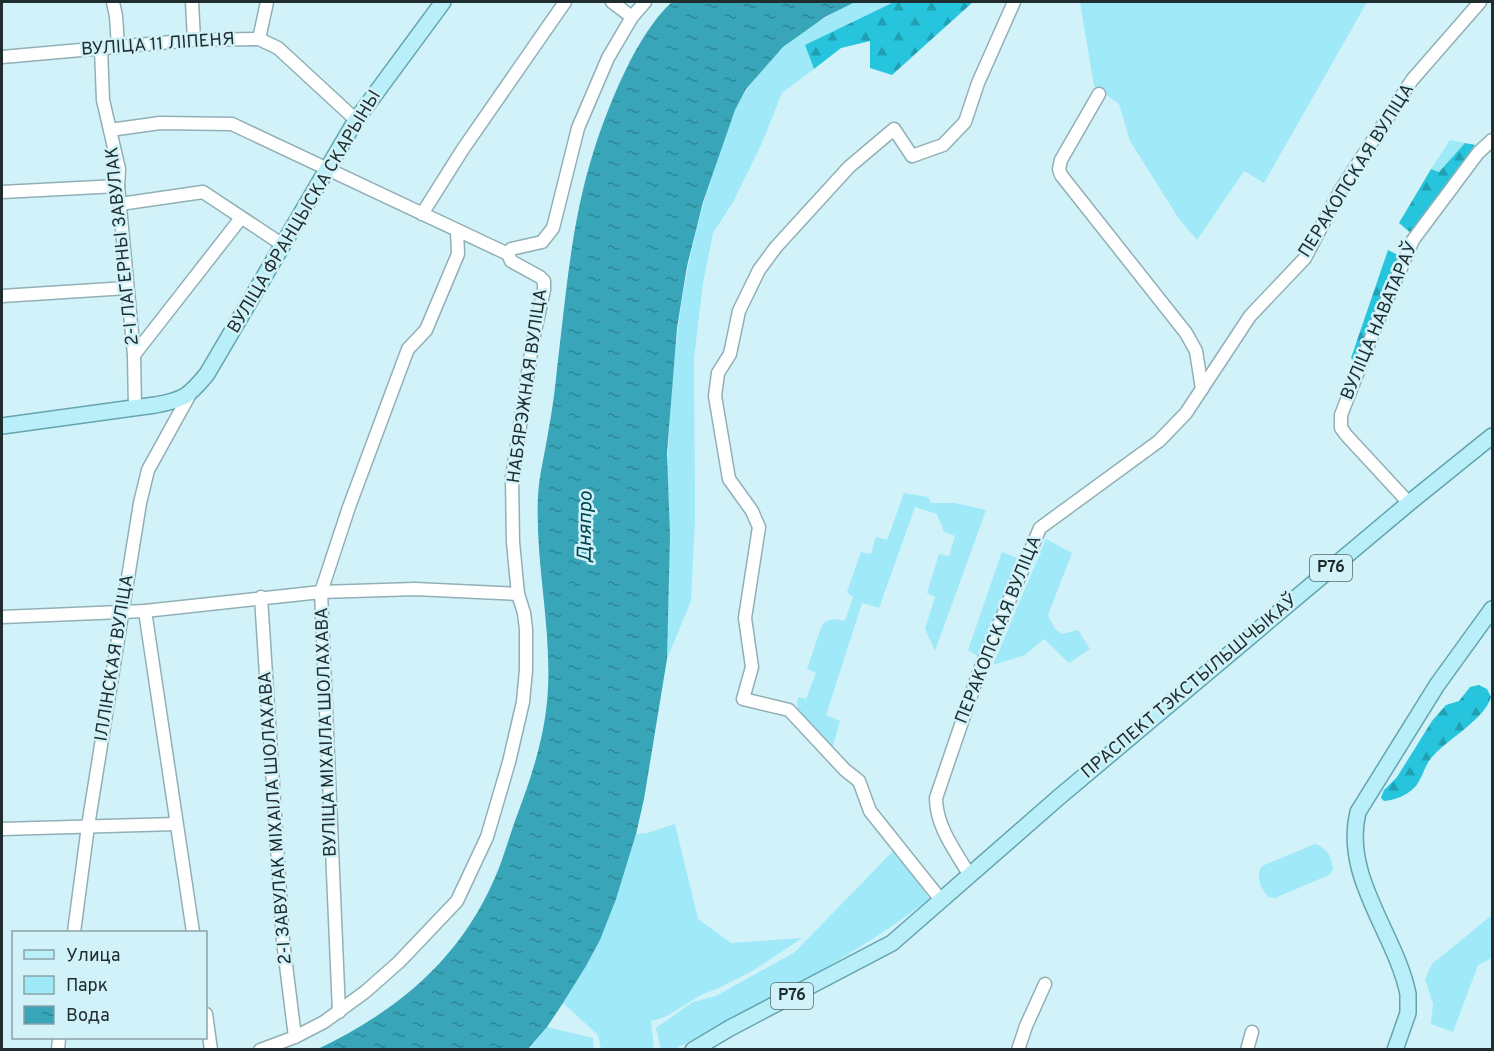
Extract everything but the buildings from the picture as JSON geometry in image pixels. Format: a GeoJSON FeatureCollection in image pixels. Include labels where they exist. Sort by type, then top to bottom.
{"type":"FeatureCollection","features":[{"type":"Feature","properties":{"kind":"main road","name":"ВУЛІЦА ФРАНЦЫСКА СКАРЫНЫ"},"geometry":{"type":"LineString","coordinates":[[190,394],[207,374],[357,120],[443,2]]}},
{"type":"Feature","properties":{"kind":"main road"},"geometry":{"type":"LineString","coordinates":[[2,426],[171,402],[190,394]]}},
{"type":"Feature","properties":{"kind":"main road","name":"ПРАСПЕКТ ТЭКСТЫЛЬШЧЫКАЎ"},"geometry":{"type":"LineString","coordinates":[[693,1050],[730,1028],[892,943],[969,874],[1409,503],[1492,436]]}},
{"type":"Feature","properties":{"kind":"main road"},"geometry":{"type":"LineString","coordinates":[[1395,1050],[1408,1013],[1408,994],[1364,881],[1354,843],[1358,812],[1437,685],[1492,609]]}},
{"type":"Feature","properties":{"kind":"street"},"geometry":{"type":"LineString","coordinates":[[113,2],[118,47]]}},
{"type":"Feature","properties":{"kind":"street"},"geometry":{"type":"LineString","coordinates":[[192,2],[194,40]]}},
{"type":"Feature","properties":{"kind":"street"},"geometry":{"type":"LineString","coordinates":[[260,39],[267,2]]}},
{"type":"Feature","properties":{"kind":"street"},"geometry":{"type":"LineString","coordinates":[[422,214],[463,148],[565,2]]}},
{"type":"Feature","properties":{"kind":"street"},"geometry":{"type":"LineString","coordinates":[[612,2],[632,17]]}},
{"type":"Feature","properties":{"kind":"street"},"geometry":{"type":"LineString","coordinates":[[110,130],[160,123],[232,124],[508,254],[511,249],[542,242],[553,228],[578,128],[608,58],[632,17],[645,2]]}},
{"type":"Feature","properties":{"kind":"street"},"geometry":{"type":"LineString","coordinates":[[941,900],[870,811],[859,781],[845,770],[789,710],[743,699],[752,667],[746,618],[759,527],[752,511],[729,479],[715,396],[718,373],[730,354],[739,311],[759,270],[776,247],[849,166],[894,129],[912,156],[943,145],[965,122],[978,83],[1014,2]]}},
{"type":"Feature","properties":{"kind":"street","name":"ПЕРАКОПСКАЯ ВУЛІЦА"},"geometry":{"type":"LineString","coordinates":[[969,874],[941,826],[936,812],[936,798],[979,672],[1040,528],[1159,441],[1186,412],[1250,316],[1305,258],[1340,191],[1412,80],[1480,2]]}},
{"type":"Feature","properties":{"kind":"street","name":"ВУЛІЦА 11 ЛІПЕНЯ"},"geometry":{"type":"LineString","coordinates":[[2,57],[194,40],[260,39],[278,48],[357,120]]}},
{"type":"Feature","properties":{"kind":"street","name":"2-І ЛАГЕРНЫ ЗАВУЛАК"},"geometry":{"type":"LineString","coordinates":[[101,48],[103,100],[119,169],[118,186],[134,355],[135,408]]}},
{"type":"Feature","properties":{"kind":"street"},"geometry":{"type":"LineString","coordinates":[[1099,94],[1061,160],[1059,169],[1061,175],[1186,333],[1196,351],[1202,389]]}},
{"type":"Feature","properties":{"kind":"street","name":"ВУЛІЦА НАВАТАРАЎ"},"geometry":{"type":"LineString","coordinates":[[1409,503],[1347,436],[1341,428],[1341,415],[1372,334],[1413,240],[1478,153],[1492,140]]}},
{"type":"Feature","properties":{"kind":"street"},"geometry":{"type":"LineString","coordinates":[[2,192],[118,186]]}},
{"type":"Feature","properties":{"kind":"street"},"geometry":{"type":"LineString","coordinates":[[120,204],[203,192],[283,245]]}},
{"type":"Feature","properties":{"kind":"street"},"geometry":{"type":"LineString","coordinates":[[134,355],[241,218]]}},
{"type":"Feature","properties":{"kind":"street","name":"ВУЛІЦА МІХАІЛА ШОЛАХАВА"},"geometry":{"type":"LineString","coordinates":[[339,1012],[321,592],[349,507],[408,349],[426,330],[458,255],[457,230]]}},
{"type":"Feature","properties":{"kind":"street","name":"НАБЯРЭЖНАЯ ВУЛІЦА"},"geometry":{"type":"LineString","coordinates":[[260,1050],[295,1037],[339,1012],[399,962],[457,901],[487,837],[509,762],[523,702],[526,630],[518,594],[513,542],[512,478],[533,340],[544,290],[544,281],[540,277],[511,261],[508,254]]}},
{"type":"Feature","properties":{"kind":"street"},"geometry":{"type":"LineString","coordinates":[[2,296],[127,288]]}},
{"type":"Feature","properties":{"kind":"street","name":"ІЛЛІНСКАЯ ВУЛІЦА"},"geometry":{"type":"LineString","coordinates":[[74,931],[88,826],[140,503],[148,470],[190,394]]}},
{"type":"Feature","properties":{"kind":"street"},"geometry":{"type":"LineString","coordinates":[[2,617],[145,611],[321,592],[415,589],[518,594]]}},
{"type":"Feature","properties":{"kind":"street","name":"2-І ЗАВУЛАК МІХАІЛА ШОЛАХАВА"},"geometry":{"type":"LineString","coordinates":[[261,597],[283,941],[295,1037]]}},
{"type":"Feature","properties":{"kind":"street"},"geometry":{"type":"LineString","coordinates":[[145,611],[193,931]]}},
{"type":"Feature","properties":{"kind":"street"},"geometry":{"type":"LineString","coordinates":[[2,829],[176,824]]}},
{"type":"Feature","properties":{"kind":"street"},"geometry":{"type":"LineString","coordinates":[[1018,1050],[1045,984]]}},
{"type":"Feature","properties":{"kind":"street"},"geometry":{"type":"LineString","coordinates":[[207,1021],[211,1050]]}},
{"type":"Feature","properties":{"kind":"street"},"geometry":{"type":"LineString","coordinates":[[1246,1050],[1252,1032]]}},
{"type":"Feature","properties":{"kind":"green space"},"geometry":{"type":"Polygon","coordinates":[[[855,2],[894,2],[806,45],[814,69],[782,93],[762,143],[733,202],[713,233],[703,283],[694,358],[695,519],[691,601],[667,659],[670,413],[683,292],[696,232],[727,130],[747,89],[769,61],[795,38],[855,2]]]}},
{"type":"Feature","properties":{"kind":"green space"},"geometry":{"type":"Polygon","coordinates":[[[894,2],[973,2],[892,75],[870,68],[870,41],[841,48],[814,69],[805,45],[894,2]]]}},
{"type":"Feature","properties":{"kind":"green space"},"geometry":{"type":"Polygon","coordinates":[[[1080,2],[1367,2],[1264,183],[1244,171],[1197,240],[1179,219],[1130,141],[1119,104],[1094,86],[1080,2]]]}},
{"type":"Feature","properties":{"kind":"green space"},"geometry":{"type":"Polygon","coordinates":[[[1450,140],[1465,143],[1439,172],[1431,169],[1450,140]]]}},
{"type":"Feature","properties":{"kind":"green space"},"geometry":{"type":"Polygon","coordinates":[[[1465,143],[1475,145],[1412,234],[1399,223],[1431,169],[1439,172],[1465,143]]]}},
{"type":"Feature","properties":{"kind":"green space"},"geometry":{"type":"Polygon","coordinates":[[[1388,250],[1400,256],[1356,364],[1351,358],[1388,250]]]}},
{"type":"Feature","properties":{"kind":"green space"},"geometry":{"type":"Polygon","coordinates":[[[904,493],[928,497],[931,503],[955,503],[986,510],[935,651],[925,629],[935,597],[927,593],[939,554],[949,556],[955,536],[944,532],[937,514],[915,507],[879,608],[862,603],[826,715],[840,721],[832,749],[803,718],[797,704],[798,697],[806,699],[816,673],[807,669],[822,625],[835,619],[845,621],[853,597],[847,592],[861,552],[871,554],[876,537],[887,540],[904,493]]]}},
{"type":"Feature","properties":{"kind":"green space"},"geometry":{"type":"Polygon","coordinates":[[[1046,539],[1072,553],[1048,615],[1055,629],[1062,634],[1078,630],[1090,649],[1069,663],[1044,639],[1025,655],[993,665],[1046,539]]]}},
{"type":"Feature","properties":{"kind":"green space"},"geometry":{"type":"Polygon","coordinates":[[[1002,552],[1018,558],[979,657],[968,650],[1002,552]]]}},
{"type":"Feature","properties":{"kind":"green space"},"geometry":{"type":"Polygon","coordinates":[[[1479,685],[1487,689],[1491,697],[1482,713],[1433,756],[1414,788],[1400,797],[1384,801],[1381,798],[1384,790],[1397,777],[1432,721],[1446,705],[1459,701],[1470,687],[1479,685]]]}},
{"type":"Feature","properties":{"kind":"green space"},"geometry":{"type":"Polygon","coordinates":[[[675,824],[698,919],[731,943],[802,938],[754,970],[703,994],[665,1017],[651,1021],[654,1049],[601,1049],[598,1035],[563,1003],[600,939],[636,834],[675,824]]]}},
{"type":"Feature","properties":{"kind":"green space"},"geometry":{"type":"Polygon","coordinates":[[[1315,844],[1323,848],[1330,857],[1333,869],[1329,875],[1275,898],[1268,897],[1259,878],[1262,866],[1315,844]]]}},
{"type":"Feature","properties":{"kind":"green space"},"geometry":{"type":"Polygon","coordinates":[[[894,850],[922,882],[920,886],[929,899],[868,942],[805,979],[675,1049],[661,1049],[656,1028],[693,1002],[716,996],[795,952],[894,850]]]}},
{"type":"Feature","properties":{"kind":"green space"},"geometry":{"type":"Polygon","coordinates":[[[1492,915],[1492,958],[1478,965],[1453,1032],[1431,1024],[1433,1004],[1425,979],[1432,964],[1492,915]]]}},
{"type":"Feature","properties":{"kind":"green space"},"geometry":{"type":"Polygon","coordinates":[[[547,1027],[593,1038],[594,1049],[528,1050],[547,1027]]]}},
{"type":"Feature","properties":{"kind":"water","name":"Дняпро"},"geometry":{"type":"Polygon","coordinates":[[[672,2],[855,2],[825,17],[783,47],[746,89],[735,110],[703,202],[687,266],[677,328],[667,453],[670,536],[667,659],[644,799],[616,899],[600,940],[586,966],[547,1027],[528,1049],[318,1049],[376,1016],[403,997],[426,977],[468,928],[499,868],[527,786],[541,738],[548,688],[547,640],[539,544],[539,488],[575,231],[586,177],[607,113],[625,71],[647,32],[672,2]]]}}]}
